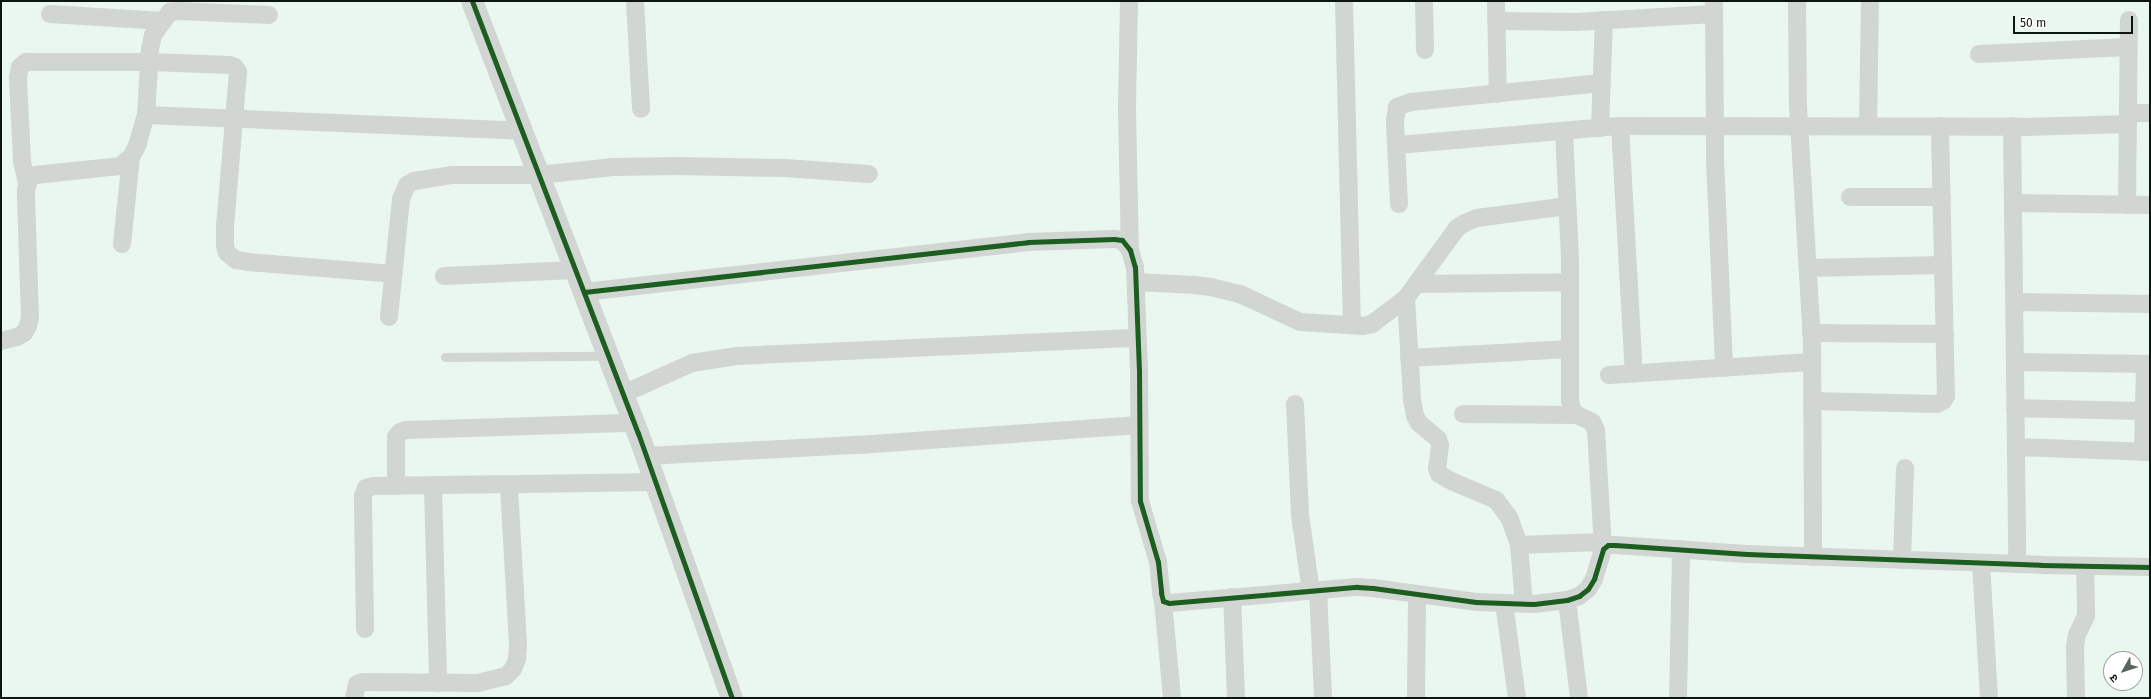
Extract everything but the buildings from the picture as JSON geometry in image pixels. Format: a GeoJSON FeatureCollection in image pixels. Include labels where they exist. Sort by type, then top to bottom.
{"type":"FeatureCollection","features":[{"type":"Feature","properties":{"kind":"street"},"geometry":{"type":"LineString","coordinates":[[472,1],[634,423],[732,698]]}},
{"type":"Feature","properties":{"kind":"street"},"geometry":{"type":"LineString","coordinates":[[635,1],[641,108]]}},
{"type":"Feature","properties":{"kind":"street"},"geometry":{"type":"LineString","coordinates":[[1129,1],[1127,110],[1130,250],[1136,267],[1140,501],[1158,562],[1172,698]]}},
{"type":"Feature","properties":{"kind":"street"},"geometry":{"type":"LineString","coordinates":[[1344,1],[1348,225],[1352,325]]}},
{"type":"Feature","properties":{"kind":"street"},"geometry":{"type":"LineString","coordinates":[[1424,1],[1425,50]]}},
{"type":"Feature","properties":{"kind":"street"},"geometry":{"type":"LineString","coordinates":[[1496,1],[1498,94]]}},
{"type":"Feature","properties":{"kind":"street"},"geometry":{"type":"LineString","coordinates":[[1797,1],[1799,125],[1812,362],[1813,557]]}},
{"type":"Feature","properties":{"kind":"street"},"geometry":{"type":"LineString","coordinates":[[1868,126],[1870,1]]}},
{"type":"Feature","properties":{"kind":"street"},"geometry":{"type":"LineString","coordinates":[[1496,20],[1604,20],[1714,8],[1714,126],[1724,368]]}},
{"type":"Feature","properties":{"kind":"street"},"geometry":{"type":"LineString","coordinates":[[28,182],[35,175],[120,166],[131,157],[137,146],[146,115],[153,35],[170,12],[178,11],[269,15]]}},
{"type":"Feature","properties":{"kind":"street"},"geometry":{"type":"LineString","coordinates":[[50,14],[163,21]]}},
{"type":"Feature","properties":{"kind":"street"},"geometry":{"type":"LineString","coordinates":[[1600,128],[1604,20]]}},
{"type":"Feature","properties":{"kind":"street"},"geometry":{"type":"LineString","coordinates":[[2127,205],[2129,20]]}},
{"type":"Feature","properties":{"kind":"street"},"geometry":{"type":"LineString","coordinates":[[1979,54],[2128,47]]}},
{"type":"Feature","properties":{"kind":"street"},"geometry":{"type":"LineString","coordinates":[[1,340],[21,335],[28,326],[30,302],[26,200],[28,182],[22,161],[18,78],[20,67],[26,62],[34,60],[150,62],[235,67],[238,72],[225,246],[230,257],[248,262],[393,274]]}},
{"type":"Feature","properties":{"kind":"street"},"geometry":{"type":"LineString","coordinates":[[1399,204],[1395,112],[1397,107],[1411,102],[1602,83]]}},
{"type":"Feature","properties":{"kind":"street"},"geometry":{"type":"LineString","coordinates":[[1397,145],[1564,132],[1620,126],[2012,126],[2128,118],[2150,113]]}},
{"type":"Feature","properties":{"kind":"street"},"geometry":{"type":"LineString","coordinates":[[146,115],[234,120],[522,131]]}},
{"type":"Feature","properties":{"kind":"street"},"geometry":{"type":"LineString","coordinates":[[1620,126],[1634,374]]}},
{"type":"Feature","properties":{"kind":"street"},"geometry":{"type":"LineString","coordinates":[[1812,401],[1937,404],[1943,401],[1946,396],[1940,126]]}},
{"type":"Feature","properties":{"kind":"street"},"geometry":{"type":"LineString","coordinates":[[2012,126],[2017,564]]}},
{"type":"Feature","properties":{"kind":"street"},"geometry":{"type":"LineString","coordinates":[[1163,601],[1169,603],[1232,597],[1373,588],[1476,602],[1524,604],[1567,600],[1579,596],[1588,589],[1594,579],[1602,546],[1596,430],[1592,422],[1577,415],[1572,410],[1570,400],[1570,282],[1564,132]]}},
{"type":"Feature","properties":{"kind":"street"},"geometry":{"type":"LineString","coordinates":[[122,244],[131,157]]}},
{"type":"Feature","properties":{"kind":"street"},"geometry":{"type":"LineString","coordinates":[[389,317],[400,199],[407,185],[424,178],[453,176],[539,175],[613,167],[677,166],[786,168],[868,174]]}},
{"type":"Feature","properties":{"kind":"street"},"geometry":{"type":"LineString","coordinates":[[1850,197],[1942,197]]}},
{"type":"Feature","properties":{"kind":"street"},"geometry":{"type":"LineString","coordinates":[[2013,203],[2150,205]]}},
{"type":"Feature","properties":{"kind":"street"},"geometry":{"type":"LineString","coordinates":[[1136,282],[1196,285],[1240,294],[1300,322],[1352,325],[1372,324],[1412,291],[1457,228],[1465,223],[1477,218],[1567,206]]}},
{"type":"Feature","properties":{"kind":"street"},"geometry":{"type":"LineString","coordinates":[[584,292],[1028,242],[1114,239],[1122,240],[1130,250]]}},
{"type":"Feature","properties":{"kind":"street"},"geometry":{"type":"LineString","coordinates":[[1808,268],[1943,265]]}},
{"type":"Feature","properties":{"kind":"street"},"geometry":{"type":"LineString","coordinates":[[444,276],[575,270]]}},
{"type":"Feature","properties":{"kind":"street"},"geometry":{"type":"LineString","coordinates":[[1412,291],[1570,282]]}},
{"type":"Feature","properties":{"kind":"street"},"geometry":{"type":"LineString","coordinates":[[1412,291],[1409,358],[1412,400],[1415,416],[1419,423],[1438,439],[1440,445],[1437,468],[1439,474],[1451,482],[1496,500],[1509,516],[1519,545],[1524,604]]}},
{"type":"Feature","properties":{"kind":"street"},"geometry":{"type":"LineString","coordinates":[[2014,302],[2150,304]]}},
{"type":"Feature","properties":{"kind":"street"},"geometry":{"type":"LineString","coordinates":[[1811,333],[1945,334]]}},
{"type":"Feature","properties":{"kind":"street"},"geometry":{"type":"LineString","coordinates":[[623,394],[692,364],[737,356],[1138,338]]}},
{"type":"Feature","properties":{"kind":"street"},"geometry":{"type":"LineString","coordinates":[[1409,358],[1570,349]]}},
{"type":"Feature","properties":{"kind":"street"},"geometry":{"type":"LineString","coordinates":[[1609,375],[1812,362]]}},
{"type":"Feature","properties":{"kind":"street"},"geometry":{"type":"LineString","coordinates":[[2015,362],[2147,364],[2144,411],[2146,452],[2016,446]]}},
{"type":"Feature","properties":{"kind":"street"},"geometry":{"type":"LineString","coordinates":[[1295,404],[1300,515],[1315,591],[1323,698]]}},
{"type":"Feature","properties":{"kind":"street"},"geometry":{"type":"LineString","coordinates":[[2015,408],[2144,411]]}},
{"type":"Feature","properties":{"kind":"street"},"geometry":{"type":"LineString","coordinates":[[1463,414],[1577,415]]}},
{"type":"Feature","properties":{"kind":"street"},"geometry":{"type":"LineString","coordinates":[[396,486],[396,437],[400,432],[406,430],[634,423]]}},
{"type":"Feature","properties":{"kind":"street"},"geometry":{"type":"LineString","coordinates":[[646,456],[859,445],[1139,425]]}},
{"type":"Feature","properties":{"kind":"street"},"geometry":{"type":"LineString","coordinates":[[1902,560],[1905,468]]}},
{"type":"Feature","properties":{"kind":"street"},"geometry":{"type":"LineString","coordinates":[[365,629],[363,496],[366,488],[374,486],[509,486],[656,482]]}},
{"type":"Feature","properties":{"kind":"street"},"geometry":{"type":"LineString","coordinates":[[428,688],[433,486]]}},
{"type":"Feature","properties":{"kind":"street"},"geometry":{"type":"LineString","coordinates":[[354,698],[354,689],[357,684],[363,682],[428,688],[494,681],[506,676],[513,668],[517,659],[509,486]]}},
{"type":"Feature","properties":{"kind":"street"},"geometry":{"type":"LineString","coordinates":[[1519,545],[1615,545],[1813,557],[2150,567]]}},
{"type":"Feature","properties":{"kind":"street"},"geometry":{"type":"LineString","coordinates":[[1678,698],[1681,549]]}},
{"type":"Feature","properties":{"kind":"street"},"geometry":{"type":"LineString","coordinates":[[1981,563],[1989,698]]}},
{"type":"Feature","properties":{"kind":"street"},"geometry":{"type":"LineString","coordinates":[[2076,698],[2075,646],[2077,635],[2086,616],[2085,566]]}},
{"type":"Feature","properties":{"kind":"street"},"geometry":{"type":"LineString","coordinates":[[1416,698],[1417,594]]}},
{"type":"Feature","properties":{"kind":"street"},"geometry":{"type":"LineString","coordinates":[[1232,597],[1236,698]]}},
{"type":"Feature","properties":{"kind":"street"},"geometry":{"type":"LineString","coordinates":[[1567,600],[1578,698]]}},
{"type":"Feature","properties":{"kind":"street"},"geometry":{"type":"LineString","coordinates":[[1504,603],[1517,698]]}},
{"type":"Feature","properties":{"kind":"lane"},"geometry":{"type":"LineString","coordinates":[[445,357],[608,356]]}},
{"type":"Feature","properties":{"kind":"cycle path"},"geometry":{"type":"LineString","coordinates":[[472,1],[638,433],[732,698]]}},
{"type":"Feature","properties":{"kind":"cycle path"},"geometry":{"type":"LineString","coordinates":[[584,292],[1028,242],[1122,240],[1130,250],[1135,267],[1139,369],[1140,501],[1158,562],[1163,601],[1169,603],[1357,587],[1476,602],[1534,604],[1567,600],[1579,596],[1588,589],[1594,579],[1603,549],[1608,545],[1747,554],[2041,565],[2150,567]]}}]}
